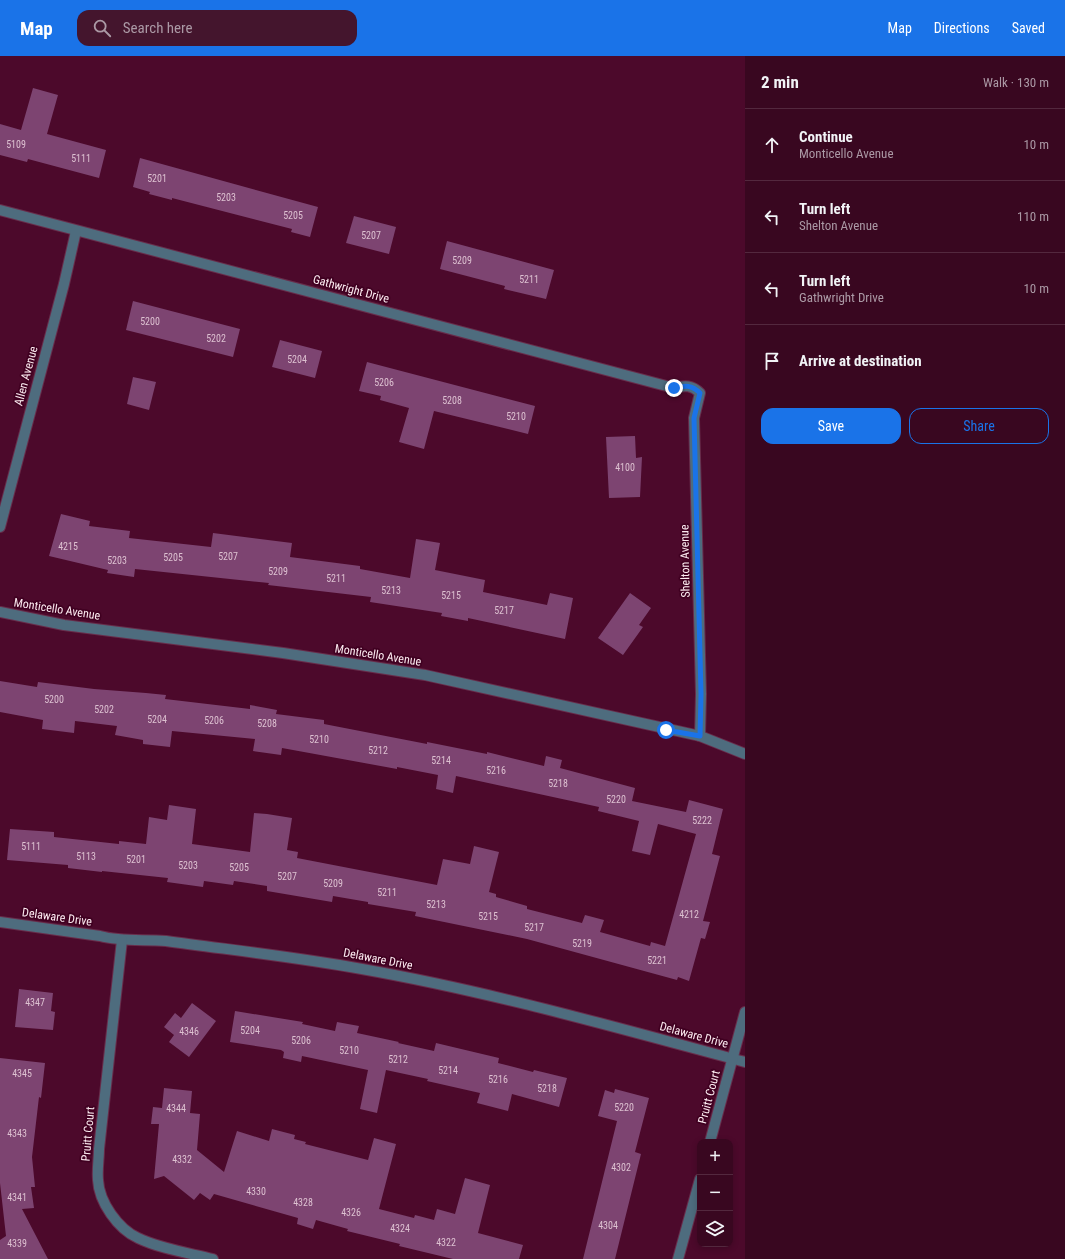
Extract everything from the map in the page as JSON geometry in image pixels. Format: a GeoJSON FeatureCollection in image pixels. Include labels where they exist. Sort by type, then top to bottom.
{"type":"FeatureCollection","features":[{"type":"Feature","properties":{"kind":"street","name":"Gathwright Drive"},"geometry":{"type":"LineString","coordinates":[[0,210],[674,388],[685,385],[695,388]]}},
{"type":"Feature","properties":{"kind":"street","name":"Allen Avenue"},"geometry":{"type":"LineString","coordinates":[[0,527],[76,231]]}},
{"type":"Feature","properties":{"kind":"street","name":"Shelton Avenue"},"geometry":{"type":"LineString","coordinates":[[695,388],[700,393],[694,418],[701,694],[700,736]]}},
{"type":"Feature","properties":{"kind":"street","name":"Monticello Avenue"},"geometry":{"type":"LineString","coordinates":[[0,612],[64,625],[283,653],[425,675],[700,736],[745,754]]}},
{"type":"Feature","properties":{"kind":"street","name":"Delaware Drive"},"geometry":{"type":"LineString","coordinates":[[0,922],[122,940],[155,940],[287,957],[371,970],[500,997],[745,1062]]}},
{"type":"Feature","properties":{"kind":"street","name":"Pruitt Court"},"geometry":{"type":"LineString","coordinates":[[122,940],[99,1149],[98,1180],[101,1196],[114,1216],[124,1227],[138,1238],[213,1259]]}},
{"type":"Feature","properties":{"kind":"street"},"geometry":{"type":"LineString","coordinates":[[733,1059],[745,1012]]}},
{"type":"Feature","properties":{"kind":"street","name":"Pruitt Court"},"geometry":{"type":"LineString","coordinates":[[711,1139],[733,1059]]}},
{"type":"Feature","properties":{"kind":"street"},"geometry":{"type":"LineString","coordinates":[[678,1259],[697,1190]]}},
{"type":"Feature","properties":{"kind":"building"},"geometry":{"type":"Polygon","coordinates":[[[33,88],[58,95],[47,134],[106,150],[99,178],[28,159],[27,162],[0,155],[0,124],[21,130],[33,88]]]}},
{"type":"Feature","properties":{"kind":"building"},"geometry":{"type":"Polygon","coordinates":[[[140,158],[318,207],[310,237],[291,232],[292,229],[172,198],[172,200],[149,194],[150,192],[133,187],[140,158]]]}},
{"type":"Feature","properties":{"kind":"building"},"geometry":{"type":"Polygon","coordinates":[[[354,216],[396,227],[389,254],[346,243],[354,216]]]}},
{"type":"Feature","properties":{"kind":"building"},"geometry":{"type":"Polygon","coordinates":[[[447,241],[554,270],[546,299],[504,289],[505,286],[440,269],[447,241]]]}},
{"type":"Feature","properties":{"kind":"building"},"geometry":{"type":"Polygon","coordinates":[[[133,301],[240,329],[233,357],[126,330],[133,301]]]}},
{"type":"Feature","properties":{"kind":"building"},"geometry":{"type":"Polygon","coordinates":[[[280,340],[322,351],[315,378],[272,367],[280,340]]]}},
{"type":"Feature","properties":{"kind":"building"},"geometry":{"type":"Polygon","coordinates":[[[367,362],[535,406],[528,434],[434,411],[424,449],[399,442],[409,408],[380,400],[381,396],[359,391],[367,362]]]}},
{"type":"Feature","properties":{"kind":"building"},"geometry":{"type":"Polygon","coordinates":[[[133,377],[156,382],[149,410],[127,404],[133,377]]]}},
{"type":"Feature","properties":{"kind":"building"},"geometry":{"type":"Polygon","coordinates":[[[635,436],[636,458],[642,457],[640,497],[609,498],[606,437],[635,436]]]}},
{"type":"Feature","properties":{"kind":"building"},"geometry":{"type":"Polygon","coordinates":[[[61,514],[90,521],[89,526],[130,531],[129,538],[211,547],[213,533],[292,543],[290,557],[360,566],[360,569],[410,578],[416,539],[440,543],[435,570],[485,580],[483,592],[547,605],[550,593],[573,598],[565,639],[468,618],[468,621],[441,616],[442,613],[370,602],[371,597],[268,585],[269,583],[135,569],[134,577],[107,573],[108,570],[49,556],[61,514]]]}},
{"type":"Feature","properties":{"kind":"building"},"geometry":{"type":"Polygon","coordinates":[[[630,593],[651,608],[639,625],[643,627],[623,655],[598,638],[630,593]]]}},
{"type":"Feature","properties":{"kind":"building"},"geometry":{"type":"Polygon","coordinates":[[[0,681],[37,687],[38,682],[94,689],[166,695],[165,699],[250,709],[250,705],[277,710],[276,714],[324,720],[324,724],[427,744],[427,742],[487,754],[487,752],[544,766],[546,756],[562,760],[560,768],[635,788],[632,801],[686,812],[689,800],[723,809],[712,854],[720,856],[703,921],[710,922],[705,939],[701,938],[689,981],[678,977],[677,980],[527,939],[415,916],[416,912],[368,904],[368,902],[333,896],[332,902],[267,891],[267,886],[234,881],[233,885],[204,881],[203,887],[167,882],[168,878],[68,868],[68,865],[7,860],[10,829],[54,832],[54,837],[119,844],[119,841],[146,844],[149,817],[167,820],[169,805],[196,809],[192,844],[250,852],[254,813],[267,814],[292,818],[287,850],[298,852],[297,858],[437,885],[443,859],[470,864],[474,846],[499,852],[489,892],[496,894],[496,897],[527,906],[527,909],[582,923],[585,915],[604,920],[600,932],[650,946],[651,942],[665,946],[696,834],[658,824],[650,855],[632,851],[639,821],[598,811],[599,807],[456,776],[453,793],[436,789],[438,775],[282,748],[281,755],[253,751],[255,739],[172,731],[170,747],[143,744],[143,740],[115,735],[117,726],[75,721],[74,733],[42,729],[43,720],[0,712],[0,681]]]}},
{"type":"Feature","properties":{"kind":"building"},"geometry":{"type":"Polygon","coordinates":[[[19,989],[53,993],[51,1011],[55,1012],[53,1030],[15,1027],[19,989]]]}},
{"type":"Feature","properties":{"kind":"building"},"geometry":{"type":"Polygon","coordinates":[[[192,1003],[216,1021],[189,1057],[169,1042],[174,1035],[164,1027],[175,1013],[181,1018],[192,1003]]]}},
{"type":"Feature","properties":{"kind":"building"},"geometry":{"type":"Polygon","coordinates":[[[235,1011],[303,1022],[302,1024],[335,1031],[337,1022],[359,1026],[357,1033],[434,1051],[436,1043],[499,1058],[498,1063],[533,1072],[534,1070],[567,1078],[559,1107],[512,1094],[508,1111],[477,1103],[480,1093],[427,1081],[428,1079],[386,1070],[377,1113],[360,1109],[368,1070],[302,1056],[301,1062],[283,1058],[284,1052],[281,1050],[230,1042],[235,1011]]]}},
{"type":"Feature","properties":{"kind":"building"},"geometry":{"type":"Polygon","coordinates":[[[0,1058],[45,1063],[41,1098],[39,1097],[32,1157],[35,1187],[31,1187],[34,1208],[22,1209],[48,1259],[0,1259],[0,1240],[6,1236],[0,1183],[0,1058]]]}},
{"type":"Feature","properties":{"kind":"building"},"geometry":{"type":"Polygon","coordinates":[[[164,1088],[192,1091],[190,1113],[200,1114],[197,1150],[224,1172],[237,1131],[269,1141],[272,1129],[295,1135],[294,1139],[306,1142],[305,1144],[368,1160],[374,1138],[396,1144],[379,1209],[414,1218],[415,1215],[434,1220],[437,1209],[455,1214],[465,1178],[490,1185],[478,1233],[523,1245],[519,1259],[453,1259],[399,1246],[400,1244],[347,1231],[348,1229],[316,1220],[313,1229],[297,1224],[298,1218],[214,1194],[210,1200],[200,1193],[194,1200],[164,1176],[154,1179],[159,1124],[151,1124],[153,1107],[162,1108],[164,1088]]]}},
{"type":"Feature","properties":{"kind":"building"},"geometry":{"type":"Polygon","coordinates":[[[615,1089],[649,1098],[635,1152],[641,1154],[615,1259],[583,1259],[617,1121],[598,1116],[605,1090],[614,1093],[615,1089]]]}},
{"type":"Feature","properties":{"kind":"route"},"geometry":{"type":"LineString","coordinates":[[666,730],[675,730],[700,736],[701,694],[694,418],[700,393],[695,388],[685,385],[674,388]]}}]}
